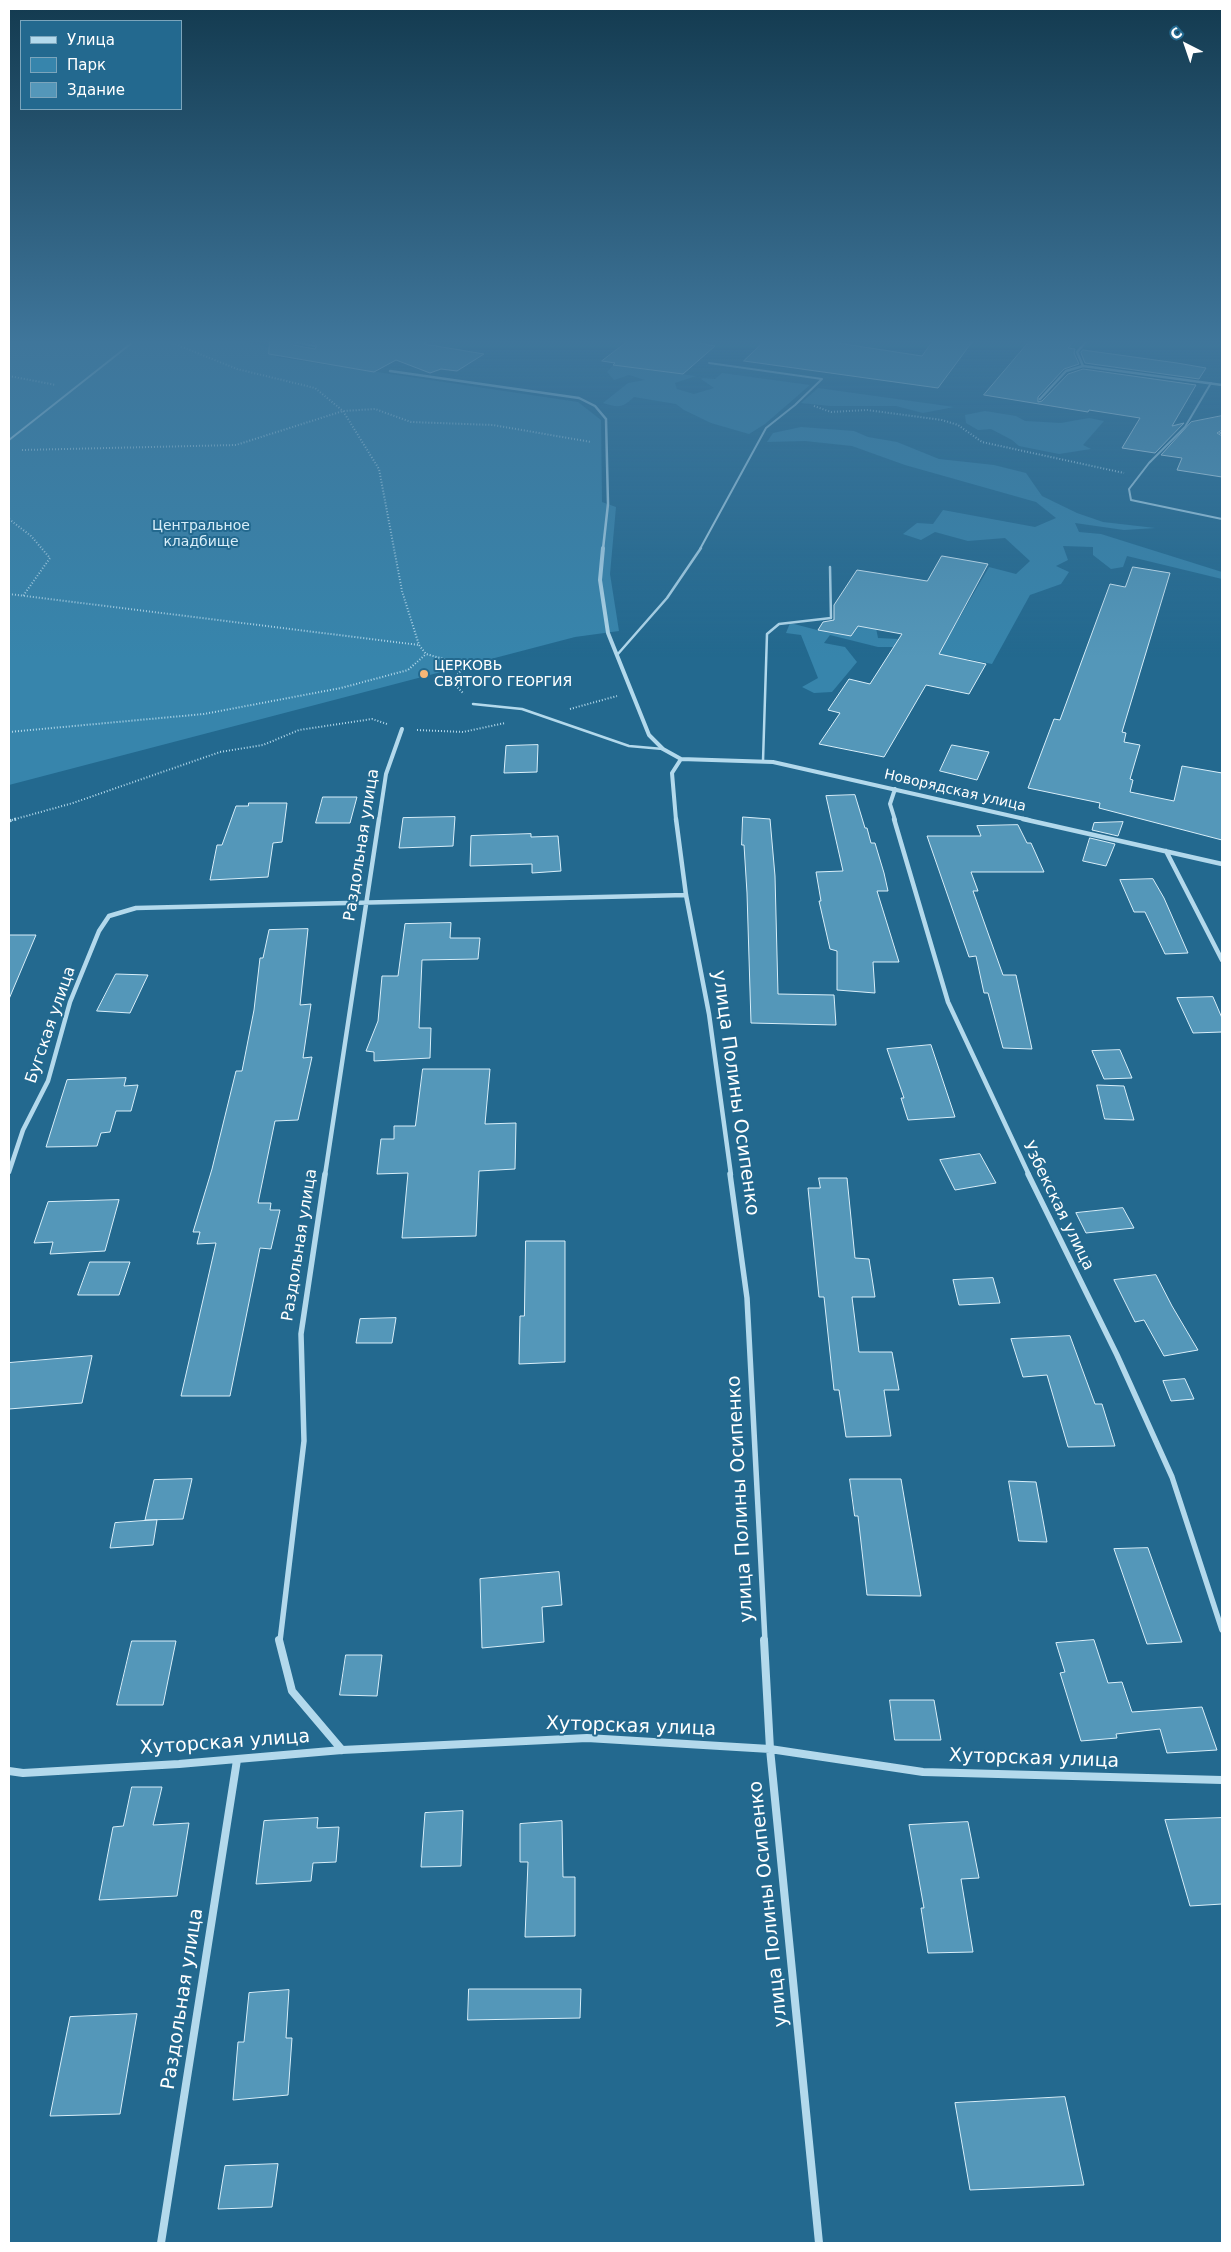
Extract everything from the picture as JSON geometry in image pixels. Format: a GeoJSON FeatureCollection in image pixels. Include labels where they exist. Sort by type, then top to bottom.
{"type":"FeatureCollection","features":[{"type":"Feature","properties":{"kind":"street"},"geometry":{"type":"LineString","coordinates":[[607,447],[608,504],[600,580],[608,633],[649,735],[664,750],[681,758]]}},
{"type":"Feature","properties":{"kind":"street","name":"Раздольная улица"},"geometry":{"type":"LineString","coordinates":[[342,1750],[292,1692],[279,1639],[304,1441],[301,1334],[368,903],[386,774],[402,729]]}},
{"type":"Feature","properties":{"kind":"street","name":"Новорядская улица"},"geometry":{"type":"LineString","coordinates":[[681,758],[763,761],[895,789],[1222,864]]}},
{"type":"Feature","properties":{"kind":"street","name":"улица Полины Осипенко"},"geometry":{"type":"LineString","coordinates":[[681,758],[672,773],[672,792],[686,895],[709,1014],[748,1298],[770,1749],[819,2243]]}},
{"type":"Feature","properties":{"kind":"street","name":"Узбекская улица"},"geometry":{"type":"LineString","coordinates":[[895,789],[890,804],[948,1002],[1018,1154],[1117,1355],[1172,1476],[1222,1630]]}},
{"type":"Feature","properties":{"kind":"street"},"geometry":{"type":"LineString","coordinates":[[1166,851],[1222,960]]}},
{"type":"Feature","properties":{"kind":"street"},"geometry":{"type":"LineString","coordinates":[[368,903],[686,895]]}},
{"type":"Feature","properties":{"kind":"street","name":"Бугская улица"},"geometry":{"type":"LineString","coordinates":[[9,1172],[23,1130],[48,1081],[70,1002],[99,930],[109,916],[136,908],[368,903]]}},
{"type":"Feature","properties":{"kind":"street","name":"Хуторская улица"},"geometry":{"type":"LineString","coordinates":[[9,1770],[23,1773],[237,1760],[342,1750],[587,1738],[770,1749],[923,1772],[1222,1780]]}},
{"type":"Feature","properties":{"kind":"street","name":"Раздольная улица"},"geometry":{"type":"LineString","coordinates":[[161,2243],[237,1760]]}},
{"type":"Feature","properties":{"kind":"lane"},"geometry":{"type":"LineString","coordinates":[[617,655],[667,598],[700,550],[756,447]]}},
{"type":"Feature","properties":{"kind":"lane"},"geometry":{"type":"LineString","coordinates":[[1165,447],[1149,463],[1129,489],[1131,500],[1222,519]]}},
{"type":"Feature","properties":{"kind":"lane"},"geometry":{"type":"LineString","coordinates":[[763,761],[767,634],[779,624],[831,618],[830,567]]}},
{"type":"Feature","properties":{"kind":"lane"},"geometry":{"type":"LineString","coordinates":[[473,704],[522,709],[629,746],[664,750]]}},
{"type":"Feature","properties":{"kind":"path"},"geometry":{"type":"LineString","coordinates":[[20,450],[146,447]]}},
{"type":"Feature","properties":{"kind":"path"},"geometry":{"type":"LineString","coordinates":[[365,447],[379,470],[402,591],[420,645],[426,654],[465,666],[452,682],[473,704]]}},
{"type":"Feature","properties":{"kind":"path"},"geometry":{"type":"LineString","coordinates":[[1006,447],[1139,476]]}},
{"type":"Feature","properties":{"kind":"path"},"geometry":{"type":"LineString","coordinates":[[9,519],[31,536],[50,558],[22,596]]}},
{"type":"Feature","properties":{"kind":"path"},"geometry":{"type":"LineString","coordinates":[[9,594],[420,645]]}},
{"type":"Feature","properties":{"kind":"path"},"geometry":{"type":"LineString","coordinates":[[9,732],[213,712],[341,688],[408,670],[426,654]]}},
{"type":"Feature","properties":{"kind":"path"},"geometry":{"type":"LineString","coordinates":[[9,821],[74,803],[220,752],[263,744],[299,730],[372,719],[402,729],[463,732],[541,716],[632,692]]}},
{"type":"Feature","properties":{"kind":"green space","name":"Центральное кладбище"},"geometry":{"type":"Polygon","coordinates":[[[9,447],[601,447],[602,502],[616,507],[610,574],[619,631],[575,637],[9,785],[9,447]]]}},
{"type":"Feature","properties":{"kind":"green space"},"geometry":{"type":"Polygon","coordinates":[[[855,447],[910,447],[939,459],[994,465],[1026,473],[1042,496],[1077,513],[1103,522],[1155,528],[1124,530],[1075,523],[1079,532],[1101,534],[1222,572],[1222,579],[1127,556],[1123,567],[1111,569],[1093,555],[1093,547],[1063,546],[1068,560],[1056,566],[1069,572],[1061,584],[1030,595],[992,664],[967,659],[954,661],[903,647],[878,647],[830,635],[824,643],[845,647],[857,662],[832,692],[814,693],[802,687],[818,678],[801,635],[786,633],[790,623],[821,631],[830,622],[875,623],[878,638],[918,640],[943,646],[989,567],[1016,574],[1030,561],[1005,538],[968,541],[935,532],[921,540],[903,534],[917,523],[933,524],[943,510],[1035,527],[1056,518],[1036,502],[905,465],[855,447]]]}},
{"type":"Feature","properties":{"kind":"green space"},"geometry":{"type":"Polygon","coordinates":[[[1024,447],[1087,447],[1091,449],[1059,454],[1024,447]]]}},
{"type":"Feature","properties":{"kind":"building"},"geometry":{"type":"Polygon","coordinates":[[[1123,447],[1161,447],[1155,453],[1123,447]]]}},
{"type":"Feature","properties":{"kind":"building"},"geometry":{"type":"Polygon","coordinates":[[[1168,447],[1222,447],[1222,477],[1177,470],[1182,458],[1161,455],[1168,447]]]}},
{"type":"Feature","properties":{"kind":"building"},"geometry":{"type":"Polygon","coordinates":[[[942,556],[988,564],[939,654],[986,664],[969,694],[926,685],[884,757],[819,744],[840,713],[828,710],[849,679],[870,684],[902,634],[858,626],[851,636],[818,630],[823,622],[834,620],[834,605],[857,570],[927,581],[942,556]]]}},
{"type":"Feature","properties":{"kind":"building"},"geometry":{"type":"Polygon","coordinates":[[[1133,567],[1170,573],[1122,732],[1126,733],[1124,742],[1140,745],[1130,779],[1133,780],[1130,792],[1174,801],[1182,766],[1222,773],[1222,840],[1099,808],[1100,803],[1028,788],[1054,719],[1060,720],[1110,584],[1125,587],[1133,567]]]}},
{"type":"Feature","properties":{"kind":"building"},"geometry":{"type":"Polygon","coordinates":[[[538,745],[537,772],[504,773],[506,746],[538,745]]]}},
{"type":"Feature","properties":{"kind":"building"},"geometry":{"type":"Polygon","coordinates":[[[952,745],[989,752],[977,780],[940,771],[952,745]]]}},
{"type":"Feature","properties":{"kind":"building"},"geometry":{"type":"Polygon","coordinates":[[[855,795],[865,828],[867,828],[871,843],[875,843],[884,873],[888,891],[877,891],[899,962],[873,962],[875,993],[837,990],[837,951],[830,949],[819,901],[821,901],[816,872],[843,871],[826,796],[855,795]]]}},
{"type":"Feature","properties":{"kind":"building"},"geometry":{"type":"Polygon","coordinates":[[[323,797],[357,797],[350,823],[316,823],[323,797]]]}},
{"type":"Feature","properties":{"kind":"building"},"geometry":{"type":"Polygon","coordinates":[[[249,803],[287,803],[282,842],[273,843],[268,877],[210,880],[217,845],[222,845],[236,806],[248,806],[249,803]]]}},
{"type":"Feature","properties":{"kind":"building"},"geometry":{"type":"Polygon","coordinates":[[[455,817],[453,846],[399,848],[403,818],[455,817]]]}},
{"type":"Feature","properties":{"kind":"building"},"geometry":{"type":"Polygon","coordinates":[[[743,817],[770,819],[775,876],[778,994],[834,995],[836,1025],[751,1023],[747,893],[744,845],[742,845],[743,817]]]}},
{"type":"Feature","properties":{"kind":"building"},"geometry":{"type":"Polygon","coordinates":[[[1123,822],[1118,836],[1092,830],[1094,823],[1123,822]]]}},
{"type":"Feature","properties":{"kind":"building"},"geometry":{"type":"Polygon","coordinates":[[[1018,825],[1027,843],[1031,843],[1044,872],[971,872],[978,891],[973,891],[1003,975],[1016,975],[1032,1049],[1003,1048],[988,993],[984,993],[976,956],[969,957],[927,836],[981,836],[977,826],[1018,825]]]}},
{"type":"Feature","properties":{"kind":"building"},"geometry":{"type":"Polygon","coordinates":[[[531,834],[531,837],[558,836],[561,871],[532,873],[532,864],[470,866],[471,836],[531,834]]]}},
{"type":"Feature","properties":{"kind":"building"},"geometry":{"type":"Polygon","coordinates":[[[1090,838],[1115,844],[1106,866],[1083,861],[1090,838]]]}},
{"type":"Feature","properties":{"kind":"building"},"geometry":{"type":"Polygon","coordinates":[[[1153,879],[1164,898],[1188,953],[1165,954],[1145,912],[1134,912],[1120,880],[1153,879]]]}},
{"type":"Feature","properties":{"kind":"building"},"geometry":{"type":"Polygon","coordinates":[[[451,923],[450,938],[480,938],[478,959],[422,960],[419,1028],[431,1028],[430,1058],[374,1061],[374,1052],[366,1051],[378,1021],[382,976],[398,976],[405,924],[451,923]]]}},
{"type":"Feature","properties":{"kind":"building"},"geometry":{"type":"Polygon","coordinates":[[[308,929],[300,1005],[311,1004],[303,1058],[312,1057],[298,1120],[275,1121],[258,1203],[271,1203],[270,1210],[280,1210],[271,1249],[260,1248],[230,1396],[181,1396],[216,1243],[197,1244],[200,1232],[193,1232],[212,1169],[236,1071],[242,1071],[254,1010],[260,958],[263,958],[269,930],[308,929]]]}},
{"type":"Feature","properties":{"kind":"building"},"geometry":{"type":"Polygon","coordinates":[[[9,935],[36,935],[9,999],[9,935]]]}},
{"type":"Feature","properties":{"kind":"building"},"geometry":{"type":"Polygon","coordinates":[[[116,974],[148,975],[130,1013],[97,1011],[116,974]]]}},
{"type":"Feature","properties":{"kind":"building"},"geometry":{"type":"Polygon","coordinates":[[[1213,997],[1222,1018],[1222,1032],[1193,1033],[1177,998],[1213,997]]]}},
{"type":"Feature","properties":{"kind":"building"},"geometry":{"type":"Polygon","coordinates":[[[931,1045],[955,1117],[908,1120],[901,1098],[904,1098],[887,1049],[931,1045]]]}},
{"type":"Feature","properties":{"kind":"building"},"geometry":{"type":"Polygon","coordinates":[[[1120,1050],[1132,1078],[1104,1079],[1092,1051],[1120,1050]]]}},
{"type":"Feature","properties":{"kind":"building"},"geometry":{"type":"Polygon","coordinates":[[[423,1069],[490,1069],[485,1124],[516,1123],[515,1169],[479,1171],[476,1236],[402,1238],[408,1173],[377,1174],[381,1139],[394,1139],[394,1126],[415,1126],[423,1069]]]}},
{"type":"Feature","properties":{"kind":"building"},"geometry":{"type":"Polygon","coordinates":[[[126,1078],[124,1086],[138,1085],[131,1111],[116,1111],[110,1132],[101,1133],[97,1146],[46,1147],[67,1080],[126,1078]]]}},
{"type":"Feature","properties":{"kind":"building"},"geometry":{"type":"Polygon","coordinates":[[[1097,1085],[1124,1086],[1134,1120],[1105,1119],[1097,1085]]]}},
{"type":"Feature","properties":{"kind":"building"},"geometry":{"type":"Polygon","coordinates":[[[980,1154],[996,1183],[955,1190],[940,1160],[980,1154]]]}},
{"type":"Feature","properties":{"kind":"building"},"geometry":{"type":"Polygon","coordinates":[[[819,1178],[847,1178],[855,1258],[869,1259],[875,1297],[852,1297],[859,1352],[892,1352],[899,1390],[884,1390],[891,1436],[846,1437],[839,1390],[834,1390],[824,1297],[819,1297],[808,1188],[820,1188],[819,1178]]]}},
{"type":"Feature","properties":{"kind":"building"},"geometry":{"type":"Polygon","coordinates":[[[119,1200],[105,1251],[50,1254],[53,1242],[34,1243],[48,1202],[119,1200]]]}},
{"type":"Feature","properties":{"kind":"building"},"geometry":{"type":"Polygon","coordinates":[[[1123,1208],[1134,1228],[1086,1233],[1076,1213],[1123,1208]]]}},
{"type":"Feature","properties":{"kind":"building"},"geometry":{"type":"Polygon","coordinates":[[[526,1241],[565,1241],[565,1362],[519,1364],[520,1316],[524,1316],[526,1241]]]}},
{"type":"Feature","properties":{"kind":"building"},"geometry":{"type":"Polygon","coordinates":[[[90,1262],[130,1262],[119,1295],[78,1295],[90,1262]]]}},
{"type":"Feature","properties":{"kind":"building"},"geometry":{"type":"Polygon","coordinates":[[[1156,1275],[1198,1350],[1164,1356],[1144,1320],[1135,1322],[1114,1280],[1156,1275]]]}},
{"type":"Feature","properties":{"kind":"building"},"geometry":{"type":"Polygon","coordinates":[[[993,1278],[1000,1303],[959,1305],[953,1280],[993,1278]]]}},
{"type":"Feature","properties":{"kind":"building"},"geometry":{"type":"Polygon","coordinates":[[[396,1318],[392,1343],[356,1343],[360,1319],[396,1318]]]}},
{"type":"Feature","properties":{"kind":"building"},"geometry":{"type":"Polygon","coordinates":[[[1070,1336],[1095,1404],[1102,1404],[1115,1446],[1068,1447],[1047,1375],[1023,1377],[1011,1339],[1070,1336]]]}},
{"type":"Feature","properties":{"kind":"building"},"geometry":{"type":"Polygon","coordinates":[[[92,1356],[82,1403],[9,1409],[9,1363],[92,1356]]]}},
{"type":"Feature","properties":{"kind":"building"},"geometry":{"type":"Polygon","coordinates":[[[1185,1379],[1194,1399],[1171,1401],[1163,1381],[1185,1379]]]}},
{"type":"Feature","properties":{"kind":"building"},"geometry":{"type":"Polygon","coordinates":[[[192,1479],[183,1519],[145,1520],[154,1480],[192,1479]]]}},
{"type":"Feature","properties":{"kind":"building"},"geometry":{"type":"Polygon","coordinates":[[[850,1479],[901,1479],[921,1596],[867,1595],[858,1516],[855,1516],[850,1479]]]}},
{"type":"Feature","properties":{"kind":"building"},"geometry":{"type":"Polygon","coordinates":[[[1009,1481],[1036,1482],[1047,1542],[1019,1541],[1009,1481]]]}},
{"type":"Feature","properties":{"kind":"building"},"geometry":{"type":"Polygon","coordinates":[[[157,1520],[153,1545],[110,1548],[115,1523],[157,1520]]]}},
{"type":"Feature","properties":{"kind":"building"},"geometry":{"type":"Polygon","coordinates":[[[1148,1548],[1182,1642],[1147,1644],[1114,1549],[1148,1548]]]}},
{"type":"Feature","properties":{"kind":"building"},"geometry":{"type":"Polygon","coordinates":[[[559,1572],[562,1605],[542,1607],[544,1642],[482,1648],[480,1579],[559,1572]]]}},
{"type":"Feature","properties":{"kind":"building"},"geometry":{"type":"Polygon","coordinates":[[[1094,1640],[1108,1683],[1122,1682],[1132,1712],[1202,1707],[1217,1750],[1167,1753],[1160,1729],[1116,1734],[1117,1738],[1081,1741],[1060,1673],[1065,1672],[1056,1643],[1094,1640]]]}},
{"type":"Feature","properties":{"kind":"building"},"geometry":{"type":"Polygon","coordinates":[[[132,1641],[176,1641],[163,1705],[117,1705],[132,1641]]]}},
{"type":"Feature","properties":{"kind":"building"},"geometry":{"type":"Polygon","coordinates":[[[346,1655],[382,1655],[377,1696],[340,1695],[346,1655]]]}},
{"type":"Feature","properties":{"kind":"building"},"geometry":{"type":"Polygon","coordinates":[[[890,1700],[934,1700],[941,1740],[895,1740],[890,1700]]]}},
{"type":"Feature","properties":{"kind":"building"},"geometry":{"type":"Polygon","coordinates":[[[132,1787],[162,1787],[153,1825],[189,1823],[177,1896],[99,1900],[113,1827],[123,1826],[132,1787]]]}},
{"type":"Feature","properties":{"kind":"building"},"geometry":{"type":"Polygon","coordinates":[[[463,1811],[461,1866],[421,1867],[425,1813],[463,1811]]]}},
{"type":"Feature","properties":{"kind":"building"},"geometry":{"type":"Polygon","coordinates":[[[318,1818],[317,1828],[339,1827],[336,1862],[313,1863],[311,1881],[256,1884],[264,1821],[318,1818]]]}},
{"type":"Feature","properties":{"kind":"building"},"geometry":{"type":"Polygon","coordinates":[[[1222,1818],[1222,1904],[1190,1906],[1165,1820],[1222,1818]]]}},
{"type":"Feature","properties":{"kind":"building"},"geometry":{"type":"Polygon","coordinates":[[[562,1821],[563,1877],[575,1877],[575,1936],[525,1937],[528,1862],[520,1862],[520,1824],[562,1821]]]}},
{"type":"Feature","properties":{"kind":"building"},"geometry":{"type":"Polygon","coordinates":[[[968,1822],[979,1878],[961,1879],[973,1952],[928,1953],[921,1908],[924,1908],[909,1825],[968,1822]]]}},
{"type":"Feature","properties":{"kind":"building"},"geometry":{"type":"Polygon","coordinates":[[[469,1989],[581,1989],[580,2018],[468,2020],[469,1989]]]}},
{"type":"Feature","properties":{"kind":"building"},"geometry":{"type":"Polygon","coordinates":[[[289,1990],[286,2038],[292,2038],[288,2095],[233,2100],[238,2042],[244,2042],[249,1993],[289,1990]]]}},
{"type":"Feature","properties":{"kind":"building"},"geometry":{"type":"Polygon","coordinates":[[[137,2014],[120,2114],[50,2116],[70,2017],[137,2014]]]}},
{"type":"Feature","properties":{"kind":"building"},"geometry":{"type":"Polygon","coordinates":[[[1065,2097],[1084,2185],[970,2190],[955,2103],[1065,2097]]]}},
{"type":"Feature","properties":{"kind":"building"},"geometry":{"type":"Polygon","coordinates":[[[278,2164],[272,2207],[218,2209],[225,2166],[278,2164]]]}},
{"type":"Feature","properties":{"kind":"place","name":"ЦЕРКОВЬ СВЯТОГО ГЕОРГИЯ"},"geometry":{"type":"Point","coordinates":[424,674]}}]}
